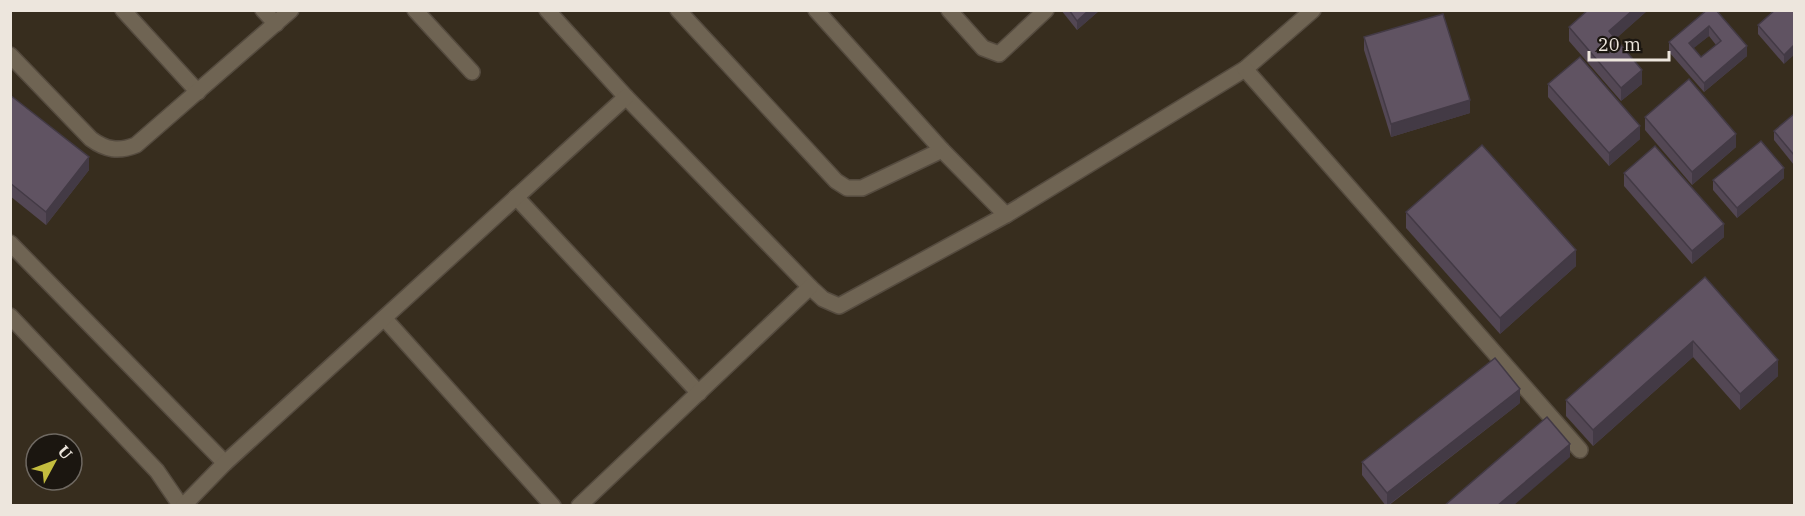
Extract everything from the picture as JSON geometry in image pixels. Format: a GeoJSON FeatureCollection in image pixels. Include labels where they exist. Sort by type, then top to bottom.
{"type":"FeatureCollection","features":[{"type":"Feature","properties":{"kind":"street"},"geometry":{"type":"LineString","coordinates":[[123,10],[198,92]]}},
{"type":"Feature","properties":{"kind":"street"},"geometry":{"type":"LineString","coordinates":[[263,10],[276,24]]}},
{"type":"Feature","properties":{"kind":"street"},"geometry":{"type":"LineString","coordinates":[[10,55],[91,139],[113,150],[125,150],[136,145],[291,10]]}},
{"type":"Feature","properties":{"kind":"street"},"geometry":{"type":"LineString","coordinates":[[415,10],[472,72]]}},
{"type":"Feature","properties":{"kind":"street"},"geometry":{"type":"LineString","coordinates":[[547,10],[626,97],[810,286],[823,299],[839,306],[1006,215],[1245,69],[1313,10]]}},
{"type":"Feature","properties":{"kind":"street"},"geometry":{"type":"LineString","coordinates":[[678,10],[836,181],[847,188],[862,188],[942,150]]}},
{"type":"Feature","properties":{"kind":"street"},"geometry":{"type":"LineString","coordinates":[[816,10],[942,150],[1006,215]]}},
{"type":"Feature","properties":{"kind":"street"},"geometry":{"type":"LineString","coordinates":[[949,10],[983,48],[999,54],[1046,10]]}},
{"type":"Feature","properties":{"kind":"street"},"geometry":{"type":"LineString","coordinates":[[1245,69],[1580,450]]}},
{"type":"Feature","properties":{"kind":"street"},"geometry":{"type":"LineString","coordinates":[[10,315],[157,471],[182,506],[225,463],[626,97]]}},
{"type":"Feature","properties":{"kind":"street"},"geometry":{"type":"LineString","coordinates":[[516,197],[699,393]]}},
{"type":"Feature","properties":{"kind":"street"},"geometry":{"type":"LineString","coordinates":[[10,243],[225,463]]}},
{"type":"Feature","properties":{"kind":"street"},"geometry":{"type":"LineString","coordinates":[[579,506],[810,286]]}},
{"type":"Feature","properties":{"kind":"street"},"geometry":{"type":"LineString","coordinates":[[384,318],[553,506]]}},
{"type":"Feature","properties":{"kind":"building"},"geometry":{"type":"Polygon","coordinates":[[[1069,10],[1089,10],[1077,21],[1069,10]]]}},
{"type":"Feature","properties":{"kind":"building"},"geometry":{"type":"Polygon","coordinates":[[[1588,10],[1633,10],[1609,31],[1642,70],[1621,88],[1569,27],[1588,10]]]}},
{"type":"Feature","properties":{"kind":"building"},"geometry":{"type":"Polygon","coordinates":[[[1707,10],[1716,10],[1747,46],[1704,83],[1669,42],[1707,10]],[[1709,26],[1689,43],[1701,57],[1721,41],[1709,26]]]}},
{"type":"Feature","properties":{"kind":"building"},"geometry":{"type":"Polygon","coordinates":[[[1775,10],[1794,10],[1794,45],[1784,55],[1758,25],[1775,10]]]}},
{"type":"Feature","properties":{"kind":"building"},"geometry":{"type":"Polygon","coordinates":[[[1443,14],[1470,100],[1391,124],[1364,37],[1443,14]]]}},
{"type":"Feature","properties":{"kind":"building"},"geometry":{"type":"Polygon","coordinates":[[[1580,57],[1640,126],[1609,153],[1548,84],[1580,57]]]}},
{"type":"Feature","properties":{"kind":"building"},"geometry":{"type":"Polygon","coordinates":[[[1689,79],[1736,134],[1692,172],[1645,117],[1689,79]]]}},
{"type":"Feature","properties":{"kind":"building"},"geometry":{"type":"Polygon","coordinates":[[[10,95],[89,157],[46,212],[10,183],[10,95]]]}},
{"type":"Feature","properties":{"kind":"building"},"geometry":{"type":"Polygon","coordinates":[[[1794,114],[1794,155],[1774,131],[1794,114]]]}},
{"type":"Feature","properties":{"kind":"building"},"geometry":{"type":"Polygon","coordinates":[[[1761,141],[1784,168],[1737,208],[1713,180],[1761,141]]]}},
{"type":"Feature","properties":{"kind":"building"},"geometry":{"type":"Polygon","coordinates":[[[1482,145],[1576,250],[1500,318],[1406,212],[1482,145]]]}},
{"type":"Feature","properties":{"kind":"building"},"geometry":{"type":"Polygon","coordinates":[[[1655,146],[1724,224],[1692,251],[1624,173],[1655,146]]]}},
{"type":"Feature","properties":{"kind":"building"},"geometry":{"type":"Polygon","coordinates":[[[1705,277],[1778,360],[1740,394],[1693,341],[1593,430],[1566,400],[1705,277]]]}},
{"type":"Feature","properties":{"kind":"building"},"geometry":{"type":"Polygon","coordinates":[[[1495,358],[1520,389],[1387,493],[1362,462],[1495,358]]]}},
{"type":"Feature","properties":{"kind":"building"},"geometry":{"type":"Polygon","coordinates":[[[1547,417],[1570,444],[1497,506],[1444,506],[1547,417]]]}}]}
